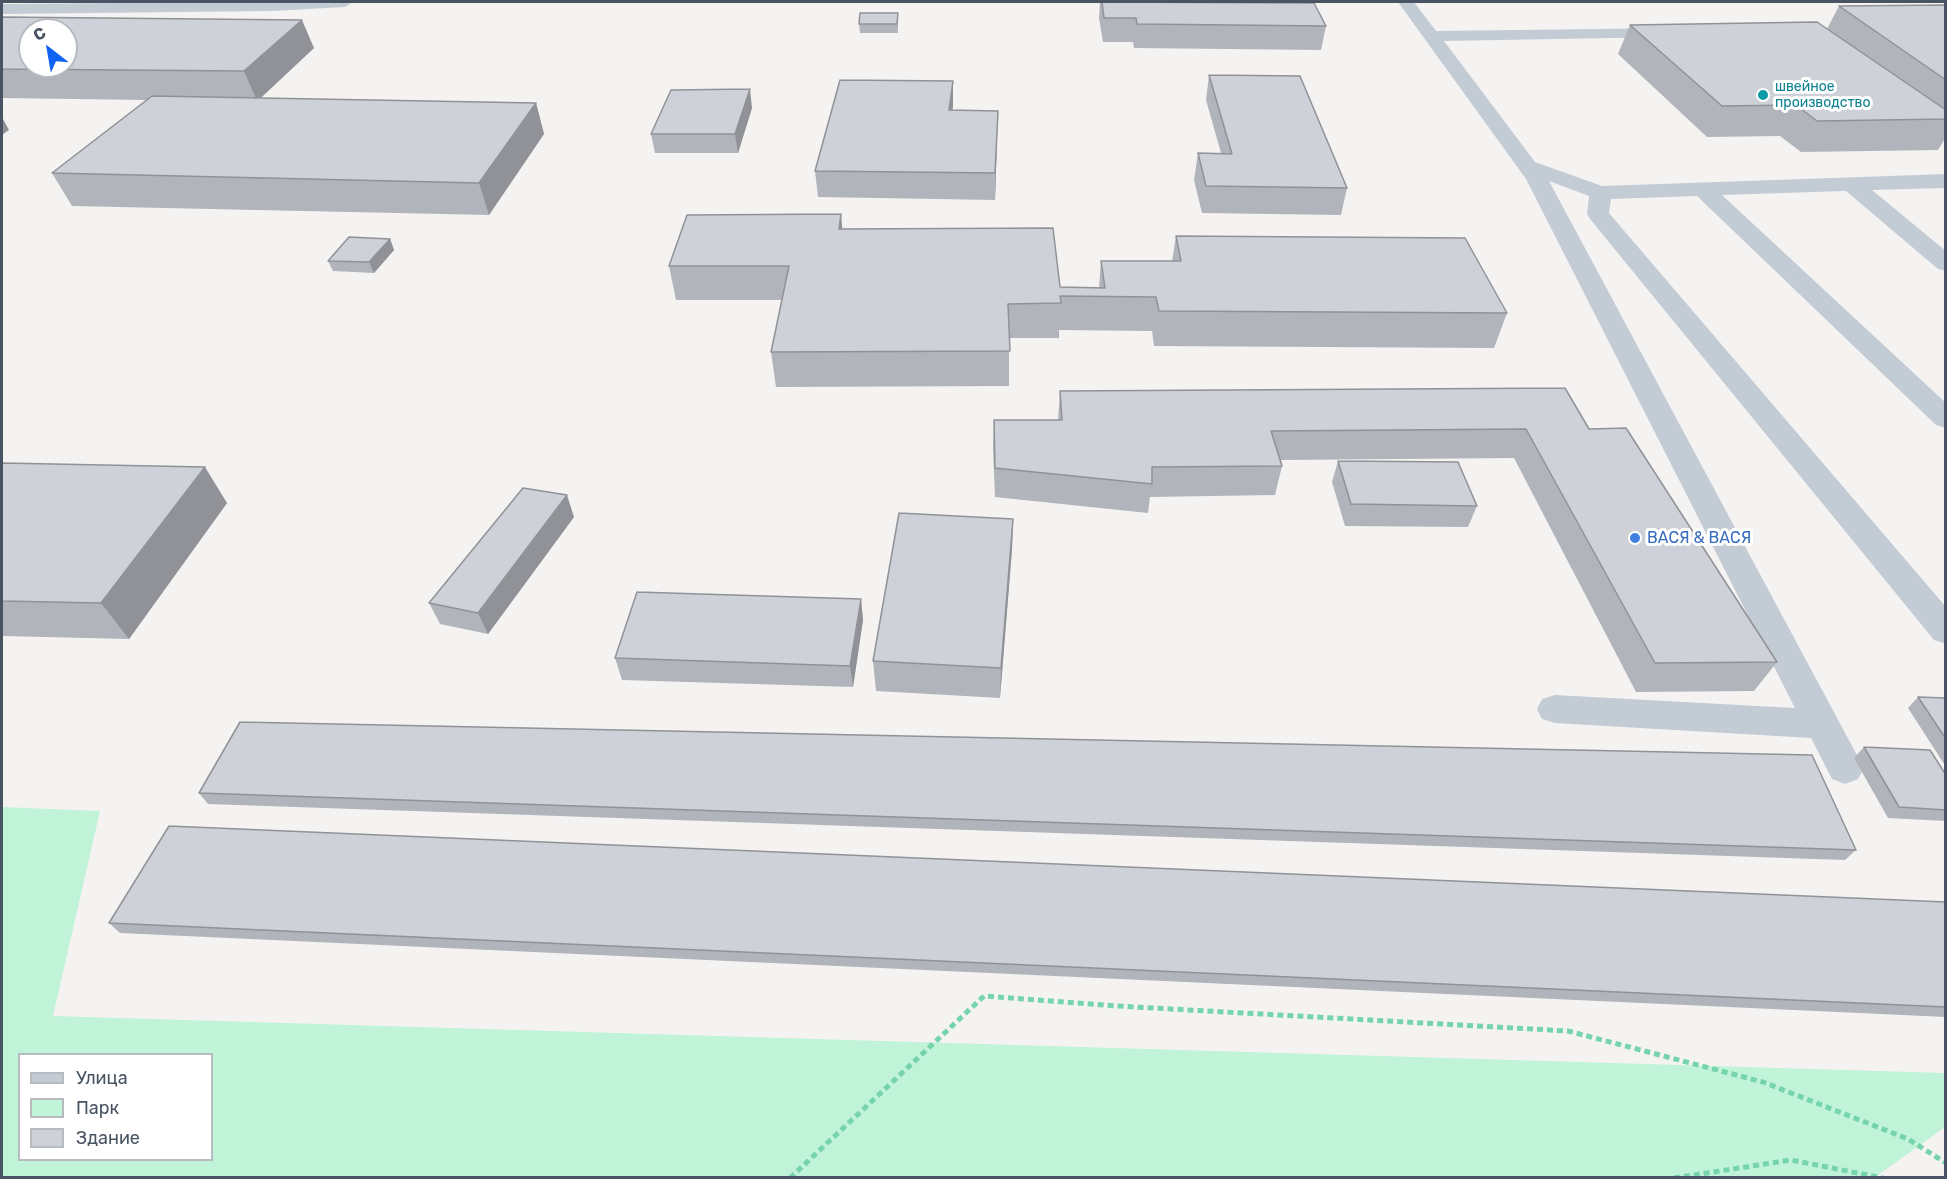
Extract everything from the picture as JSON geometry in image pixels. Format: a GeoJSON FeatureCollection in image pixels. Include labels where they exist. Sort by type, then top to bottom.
{"type":"FeatureCollection","features":[{"type":"Feature","properties":{"kind":"street"},"geometry":{"type":"LineString","coordinates":[[2,9],[272,6],[345,2]]}},
{"type":"Feature","properties":{"kind":"street"},"geometry":{"type":"LineString","coordinates":[[1406,2],[1536,178],[1845,768]]}},
{"type":"Feature","properties":{"kind":"street"},"geometry":{"type":"LineString","coordinates":[[1431,36],[1690,32]]}},
{"type":"Feature","properties":{"kind":"street"},"geometry":{"type":"LineString","coordinates":[[1527,166],[1600,193],[1946,181]]}},
{"type":"Feature","properties":{"kind":"street"},"geometry":{"type":"LineString","coordinates":[[1851,184],[1946,264]]}},
{"type":"Feature","properties":{"kind":"street"},"geometry":{"type":"LineString","coordinates":[[1702,190],[1946,419]]}},
{"type":"Feature","properties":{"kind":"street"},"geometry":{"type":"LineString","coordinates":[[1600,193],[1598,214],[1946,631]]}},
{"type":"Feature","properties":{"kind":"street"},"geometry":{"type":"LineString","coordinates":[[1555,709],[1822,724]]}},
{"type":"Feature","properties":{"kind":"path"},"geometry":{"type":"LineString","coordinates":[[790,1178],[984,996],[1117,1006],[1568,1031],[1763,1082],[1908,1139],[1946,1162]]}},
{"type":"Feature","properties":{"kind":"path"},"geometry":{"type":"LineString","coordinates":[[1674,1178],[1791,1160],[1883,1178]]}},
{"type":"Feature","properties":{"kind":"green space"},"geometry":{"type":"Polygon","coordinates":[[[2,807],[100,811],[53,1016],[1945,1073],[1945,1127],[1874,1178],[2,1177],[2,807]]]}},
{"type":"Feature","properties":{"kind":"building"},"geometry":{"type":"Polygon","coordinates":[[[1102,2],[1314,3],[1326,26],[1137,24],[1136,18],[1104,18],[1102,2]]]}},
{"type":"Feature","properties":{"kind":"building"},"geometry":{"type":"Polygon","coordinates":[[[1946,5],[1946,80],[1839,6],[1946,5]]]}},
{"type":"Feature","properties":{"kind":"building"},"geometry":{"type":"Polygon","coordinates":[[[860,13],[898,13],[897,24],[859,24],[860,13]]]}},
{"type":"Feature","properties":{"kind":"building"},"geometry":{"type":"Polygon","coordinates":[[[2,17],[302,20],[244,71],[78,70],[78,18],[18,18],[18,69],[2,69],[2,17]]]}},
{"type":"Feature","properties":{"kind":"building"},"geometry":{"type":"Polygon","coordinates":[[[1817,22],[1946,110],[1946,119],[1817,121],[1796,105],[1722,106],[1630,25],[1817,22]]]}},
{"type":"Feature","properties":{"kind":"building"},"geometry":{"type":"Polygon","coordinates":[[[1209,75],[1300,76],[1347,188],[1206,186],[1198,153],[1232,154],[1209,75]]]}},
{"type":"Feature","properties":{"kind":"building"},"geometry":{"type":"Polygon","coordinates":[[[840,80],[953,81],[949,110],[998,111],[995,173],[815,171],[840,80]]]}},
{"type":"Feature","properties":{"kind":"building"},"geometry":{"type":"Polygon","coordinates":[[[750,89],[735,134],[651,134],[671,90],[750,89]]]}},
{"type":"Feature","properties":{"kind":"building"},"geometry":{"type":"Polygon","coordinates":[[[152,96],[536,103],[479,183],[52,173],[152,96]]]}},
{"type":"Feature","properties":{"kind":"building"},"geometry":{"type":"Polygon","coordinates":[[[841,214],[839,229],[1053,228],[1060,287],[1105,288],[1101,261],[1181,261],[1176,236],[1465,238],[1507,313],[1159,311],[1156,297],[1060,296],[1061,303],[1008,304],[1010,351],[771,352],[789,266],[669,266],[687,215],[841,214]]]}},
{"type":"Feature","properties":{"kind":"building"},"geometry":{"type":"Polygon","coordinates":[[[349,237],[390,239],[369,262],[328,261],[349,237]]]}},
{"type":"Feature","properties":{"kind":"building"},"geometry":{"type":"Polygon","coordinates":[[[1565,388],[1589,429],[1626,428],[1777,662],[1655,663],[1526,429],[1271,431],[1282,466],[1152,467],[1152,484],[995,468],[994,420],[1062,420],[1060,391],[1565,388]]]}},
{"type":"Feature","properties":{"kind":"building"},"geometry":{"type":"Polygon","coordinates":[[[1338,461],[1458,462],[1477,506],[1351,504],[1338,461]]]}},
{"type":"Feature","properties":{"kind":"building"},"geometry":{"type":"Polygon","coordinates":[[[2,463],[205,467],[101,603],[2,601],[2,463]]]}},
{"type":"Feature","properties":{"kind":"building"},"geometry":{"type":"Polygon","coordinates":[[[523,488],[567,495],[478,613],[429,603],[523,488]]]}},
{"type":"Feature","properties":{"kind":"building"},"geometry":{"type":"Polygon","coordinates":[[[899,513],[1013,519],[1001,668],[873,661],[899,513]]]}},
{"type":"Feature","properties":{"kind":"building"},"geometry":{"type":"Polygon","coordinates":[[[637,592],[861,599],[850,666],[615,658],[637,592]]]}},
{"type":"Feature","properties":{"kind":"building"},"geometry":{"type":"Polygon","coordinates":[[[1918,697],[1946,698],[1946,739],[1918,697]]]}},
{"type":"Feature","properties":{"kind":"building"},"geometry":{"type":"Polygon","coordinates":[[[240,722],[1812,755],[1856,850],[199,793],[240,722]]]}},
{"type":"Feature","properties":{"kind":"building"},"geometry":{"type":"Polygon","coordinates":[[[1864,747],[1930,750],[1946,775],[1946,810],[1899,807],[1864,747]]]}},
{"type":"Feature","properties":{"kind":"building"},"geometry":{"type":"Polygon","coordinates":[[[169,826],[1946,902],[1946,1007],[109,923],[169,826]]]}},
{"type":"Feature","properties":{"kind":"place","name":"швейное производство"},"geometry":{"type":"Point","coordinates":[1763,95]}},
{"type":"Feature","properties":{"kind":"place","name":"ВАСЯ & ВАСЯ"},"geometry":{"type":"Point","coordinates":[1635,538]}}]}
